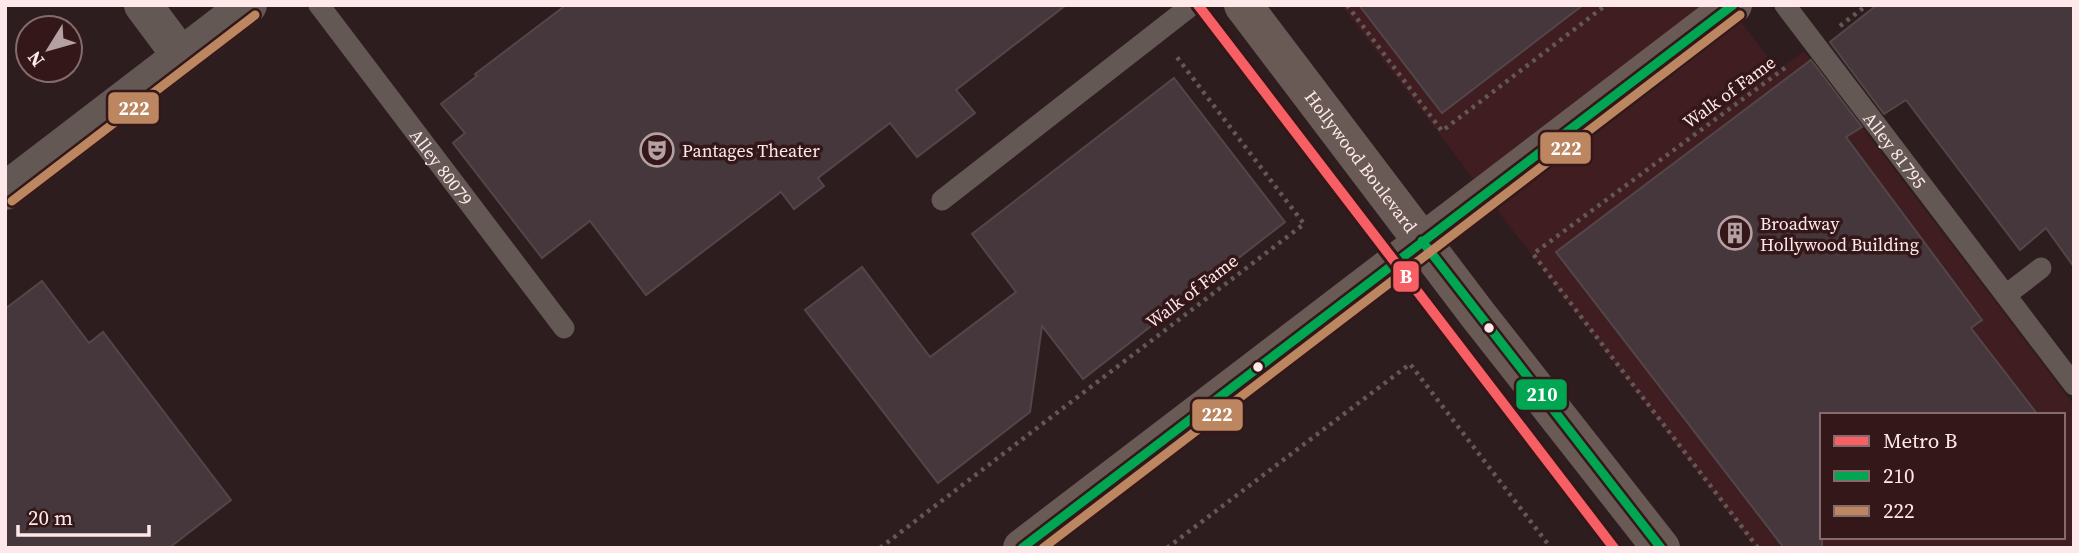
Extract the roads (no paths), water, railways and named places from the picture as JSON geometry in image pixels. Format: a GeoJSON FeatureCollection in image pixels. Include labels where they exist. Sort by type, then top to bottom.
{"type":"FeatureCollection","features":[{"type":"Feature","properties":{"kind":"main road","name":"Hollywood Boulevard"},"geometry":{"type":"LineString","coordinates":[[1243,5],[1422,241],[1661,548]]}},
{"type":"Feature","properties":{"kind":"main road"},"geometry":{"type":"LineString","coordinates":[[1022,548],[1732,5]]}},
{"type":"Feature","properties":{"kind":"street"},"geometry":{"type":"LineString","coordinates":[[143,5],[181,56]]}},
{"type":"Feature","properties":{"kind":"street"},"geometry":{"type":"LineString","coordinates":[[5,191],[248,5]]}},
{"type":"Feature","properties":{"kind":"lane","name":"Alley 80079"},"geometry":{"type":"LineString","coordinates":[[319,5],[564,328]]}},
{"type":"Feature","properties":{"kind":"lane"},"geometry":{"type":"LineString","coordinates":[[942,200],[1192,5]]}},
{"type":"Feature","properties":{"kind":"lane","name":"Alley 81795"},"geometry":{"type":"LineString","coordinates":[[1785,5],[2074,385]]}},
{"type":"Feature","properties":{"kind":"lane"},"geometry":{"type":"LineString","coordinates":[[2006,295],[2040,268]]}},
{"type":"Feature","properties":{"kind":"metro line","name":"B"},"geometry":{"type":"LineString","coordinates":[[1198,5],[1614,548]]}},
{"type":"Feature","properties":{"kind":"place","name":"Pantages Theater"},"geometry":{"type":"Point","coordinates":[657,150]}},
{"type":"Feature","properties":{"kind":"place","name":"Broadway Hollywood Building"},"geometry":{"type":"Point","coordinates":[1735,233]}}]}
